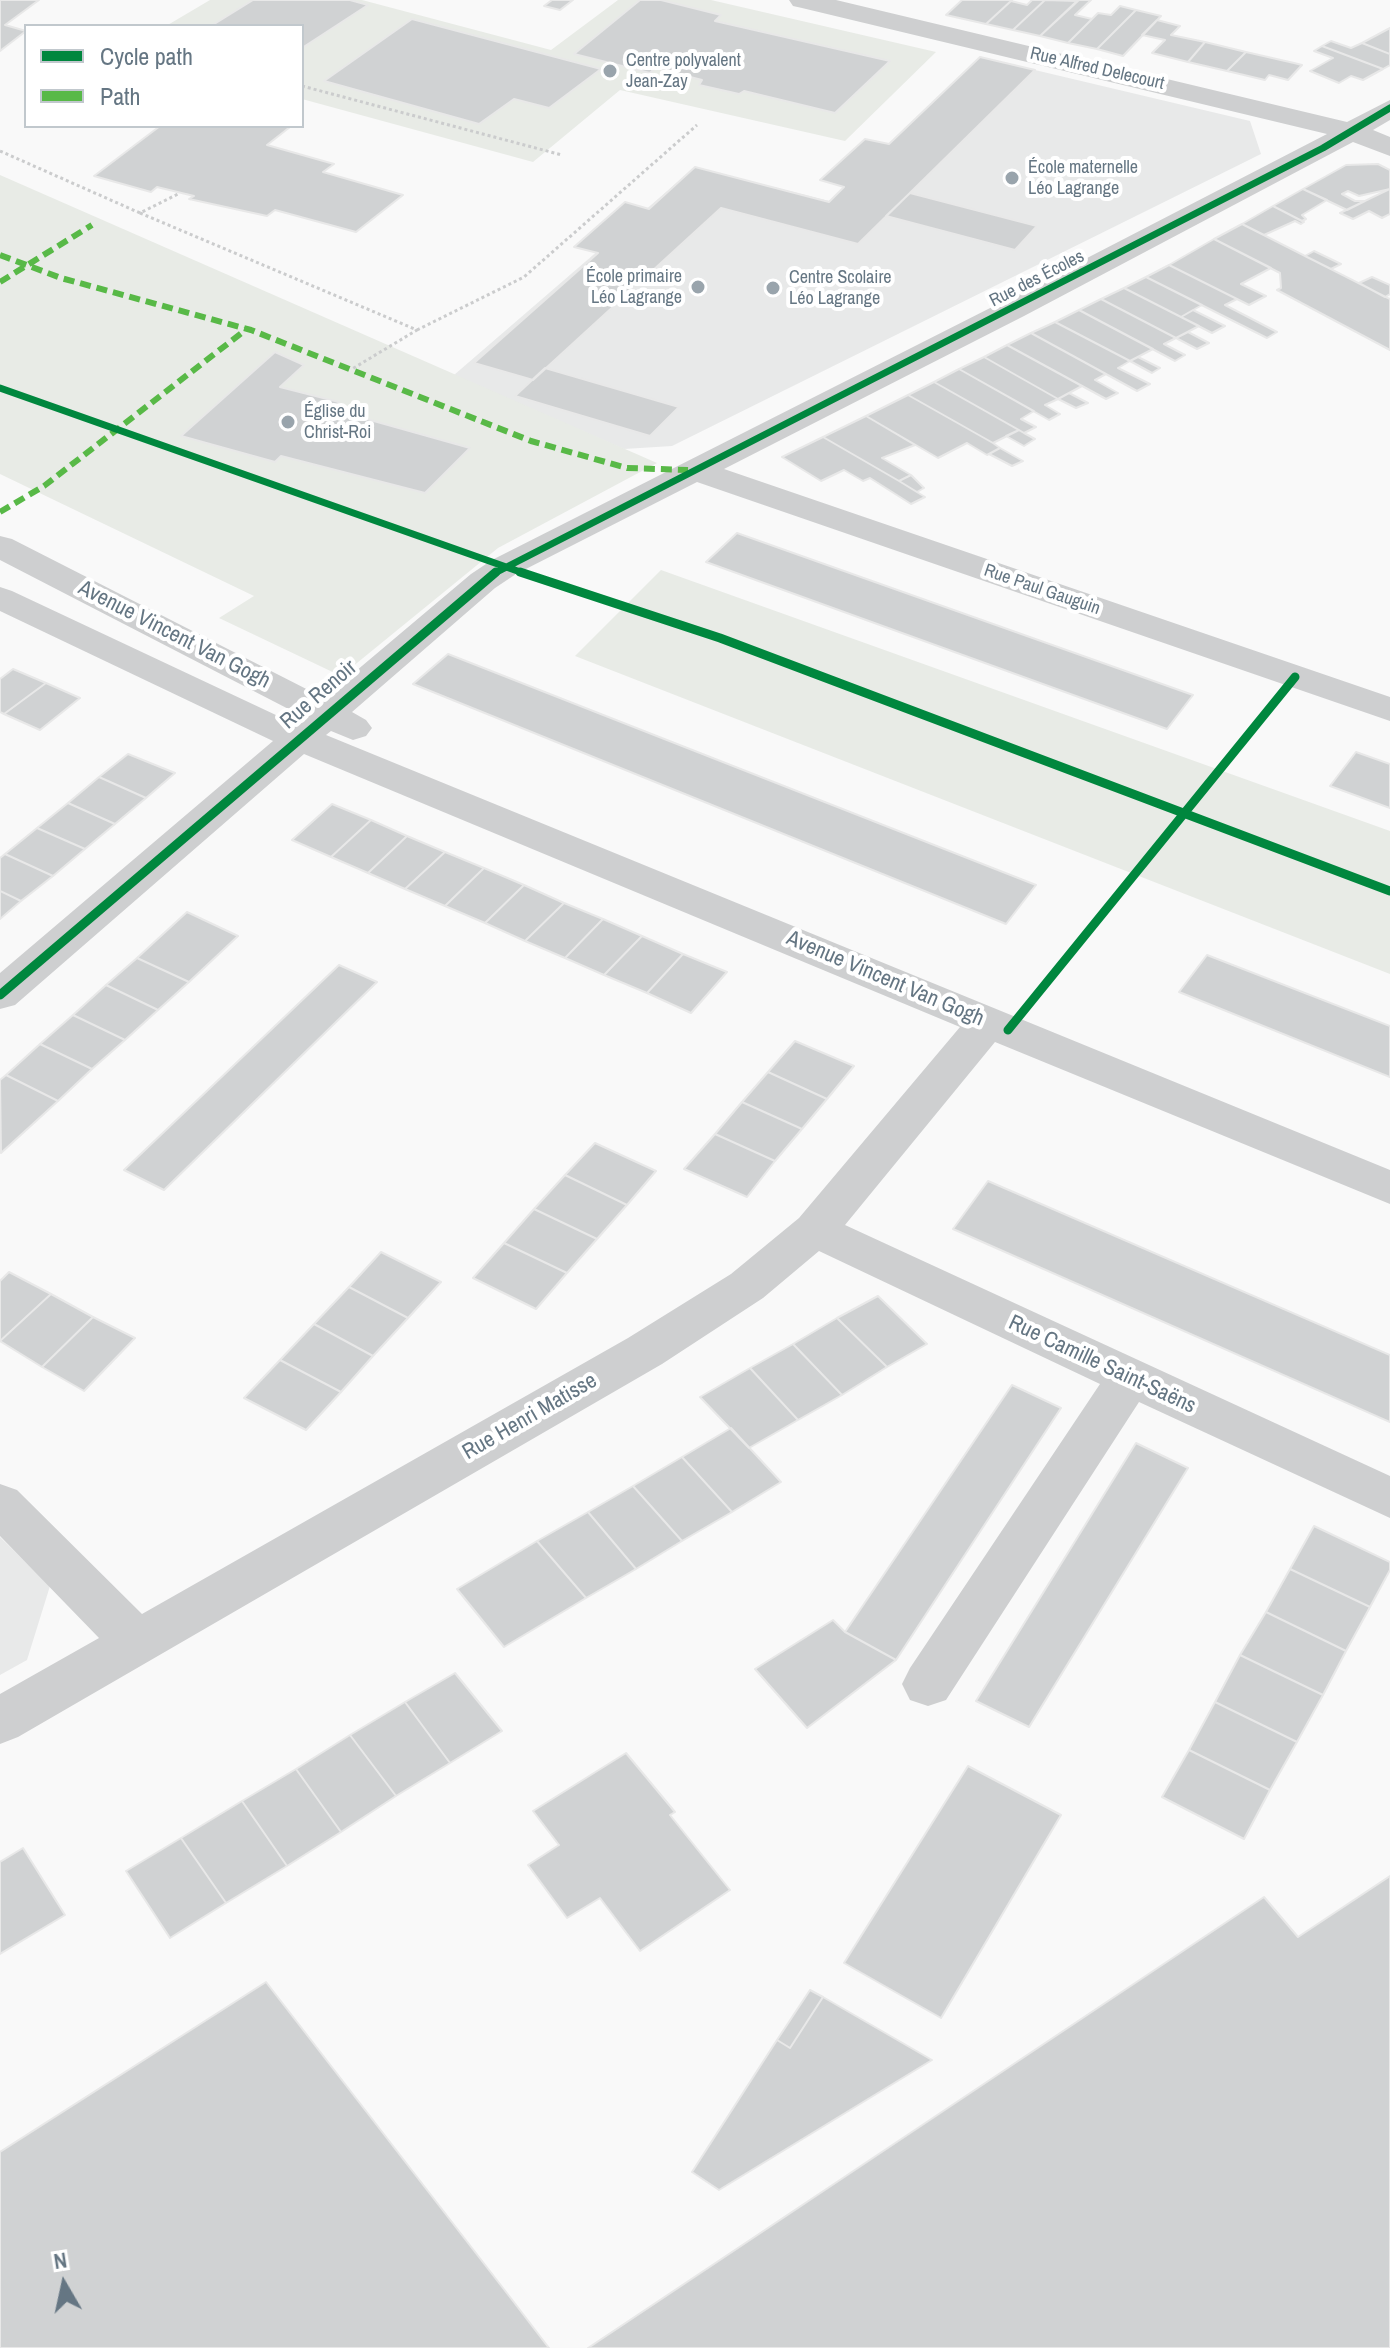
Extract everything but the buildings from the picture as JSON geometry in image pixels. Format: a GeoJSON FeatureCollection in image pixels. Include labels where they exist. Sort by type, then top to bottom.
{"type":"FeatureCollection","features":[{"type":"Feature","properties":{"kind":"street","name":"Rue Alfred Delecourt"},"geometry":{"type":"LineString","coordinates":[[802,0],[1260,107],[1352,132],[1390,147]]}},
{"type":"Feature","properties":{"kind":"street","name":"Rue des Écoles"},"geometry":{"type":"LineString","coordinates":[[695,470],[1013,309],[1352,132],[1390,108]]}},
{"type":"Feature","properties":{"kind":"street","name":"Rue Paul Gauguin"},"geometry":{"type":"LineString","coordinates":[[695,470],[1390,710]]}},
{"type":"Feature","properties":{"kind":"street","name":"Rue Renoir"},"geometry":{"type":"LineString","coordinates":[[0,995],[493,574],[695,470]]}},
{"type":"Feature","properties":{"kind":"street","name":"Avenue Vincent Van Gogh"},"geometry":{"type":"LineString","coordinates":[[0,546],[314,726]]}},
{"type":"Feature","properties":{"kind":"street","name":"Avenue Vincent Van Gogh"},"geometry":{"type":"LineString","coordinates":[[0,598],[314,726],[557,843],[1390,1188]]}},
{"type":"Feature","properties":{"kind":"street","name":"Rue Henri Matisse"},"geometry":{"type":"LineString","coordinates":[[0,1721],[645,1351],[747,1286],[815,1230],[988,1022]]}},
{"type":"Feature","properties":{"kind":"street","name":"Rue Camille Saint-Saëns"},"geometry":{"type":"LineString","coordinates":[[815,1230],[1390,1498]]}},
{"type":"Feature","properties":{"kind":"street"},"geometry":{"type":"LineString","coordinates":[[928,1684],[1129,1378]]}},
{"type":"Feature","properties":{"kind":"street"},"geometry":{"type":"LineString","coordinates":[[0,1504],[138,1644]]}},
{"type":"Feature","properties":{"kind":"path"},"geometry":{"type":"LineString","coordinates":[[304,87],[562,155]]}},
{"type":"Feature","properties":{"kind":"path"},"geometry":{"type":"LineString","coordinates":[[352,369],[417,330],[524,277],[697,125]]}},
{"type":"Feature","properties":{"kind":"path"},"geometry":{"type":"LineString","coordinates":[[0,151],[417,330]]}},
{"type":"Feature","properties":{"kind":"path"},"geometry":{"type":"LineString","coordinates":[[140,213],[180,193]]}},
{"type":"Feature","properties":{"kind":"shaded area","name":"Centre polyvalent Jean-Zay"},"geometry":{"type":"Polygon","coordinates":[[[210,0],[362,0],[551,50],[618,0],[711,0],[936,52],[845,141],[620,90],[533,162],[304,100],[304,24],[169,24],[210,0]]]}},
{"type":"Feature","properties":{"kind":"shaded area","name":"Centre Scolaire Léo Lagrange"},"geometry":{"type":"Polygon","coordinates":[[[980,57],[1250,121],[1261,154],[672,446],[624,449],[454,375],[695,167],[829,201],[980,57]]]}},
{"type":"Feature","properties":{"kind":"shaded area"},"geometry":{"type":"Polygon","coordinates":[[[0,175],[657,463],[498,548],[341,676],[219,618],[254,596],[0,474],[0,175]]]}},
{"type":"Feature","properties":{"kind":"shaded area"},"geometry":{"type":"Polygon","coordinates":[[[661,570],[1390,831],[1390,974],[575,656],[661,570]]]}},
{"type":"Feature","properties":{"kind":"shaded area"},"geometry":{"type":"Polygon","coordinates":[[[0,1537],[50,1586],[27,1660],[0,1675],[0,1537]]]}},
{"type":"Feature","properties":{"kind":"marked path"},"geometry":{"type":"LineString","coordinates":[[0,282],[92,225]]}},
{"type":"Feature","properties":{"kind":"marked path"},"geometry":{"type":"LineString","coordinates":[[0,255],[61,278],[251,330],[531,441],[627,468],[688,470]]}},
{"type":"Feature","properties":{"kind":"marked path"},"geometry":{"type":"LineString","coordinates":[[0,512],[44,486],[248,328]]}},
{"type":"Feature","properties":{"kind":"cycle path"},"geometry":{"type":"LineString","coordinates":[[0,995],[483,581],[504,567],[1013,309],[1323,148],[1390,108]]}},
{"type":"Feature","properties":{"kind":"cycle path"},"geometry":{"type":"LineString","coordinates":[[0,388],[504,567],[720,638],[1390,891]]}},
{"type":"Feature","properties":{"kind":"cycle path"},"geometry":{"type":"LineString","coordinates":[[1008,1030],[1295,677]]}},
{"type":"Feature","properties":{"kind":"place","name":"Centre polyvalent Jean-Zay"},"geometry":{"type":"Point","coordinates":[610,71]}},
{"type":"Feature","properties":{"kind":"place","name":"École maternelle Léo Lagrange"},"geometry":{"type":"Point","coordinates":[1012,178]}},
{"type":"Feature","properties":{"kind":"place","name":"École primaire Léo Lagrange"},"geometry":{"type":"Point","coordinates":[698,287]}},
{"type":"Feature","properties":{"kind":"place","name":"Centre Scolaire Léo Lagrange"},"geometry":{"type":"Point","coordinates":[773,288]}},
{"type":"Feature","properties":{"kind":"place","name":"Église du Christ-Roi"},"geometry":{"type":"Point","coordinates":[288,422]}}]}
